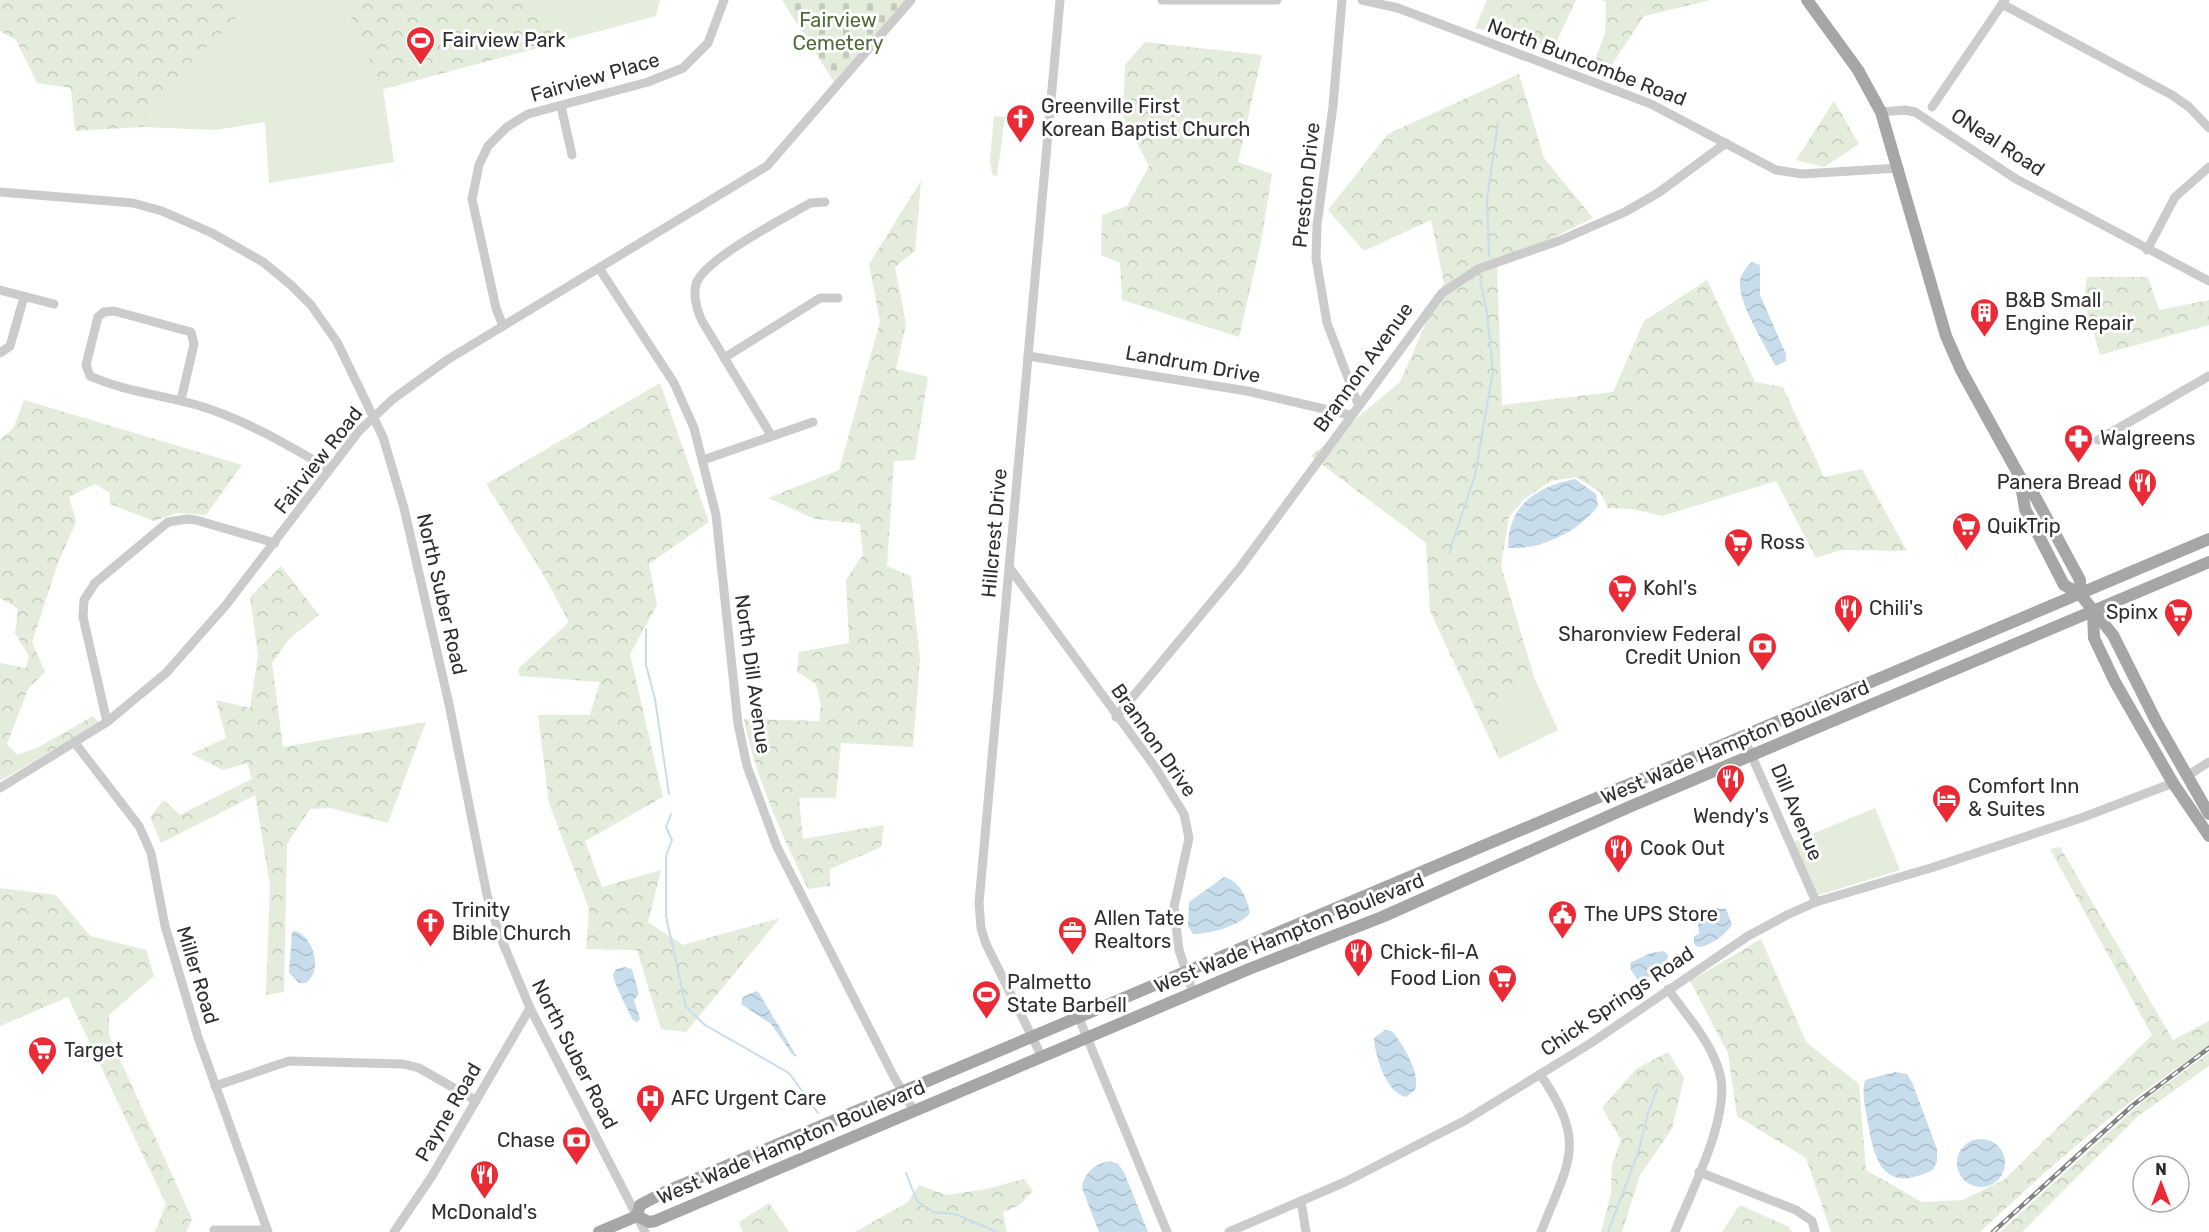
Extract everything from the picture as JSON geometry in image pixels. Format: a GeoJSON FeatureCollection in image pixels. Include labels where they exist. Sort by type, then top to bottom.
{"type":"FeatureCollection","features":[{"type":"Feature","properties":{"kind":"main road"},"geometry":{"type":"LineString","coordinates":[[1807,0],[1858,70],[1881,112],[1946,336],[1961,370],[2020,477],[2025,509],[2064,585],[2080,594],[2113,635],[2156,721],[2209,814]]}},
{"type":"Feature","properties":{"kind":"main road","name":"West Wade Hampton Boulevard"},"geometry":{"type":"LineString","coordinates":[[2209,539],[665,1192],[640,1205],[637,1216],[649,1222],[655,1221],[1193,993],[1382,917],[1754,755],[2209,562]]}},
{"type":"Feature","properties":{"kind":"main road"},"geometry":{"type":"LineString","coordinates":[[2093,612],[2094,638],[2115,682],[2173,783],[2209,836]]}},
{"type":"Feature","properties":{"kind":"main road"},"geometry":{"type":"LineString","coordinates":[[599,1232],[637,1216]]}},
{"type":"Feature","properties":{"kind":"street","name":"Fairview Place"},"geometry":{"type":"LineString","coordinates":[[502,326],[473,210],[474,182],[488,146],[507,127],[528,114],[667,76],[683,68],[708,43],[724,0]]}},
{"type":"Feature","properties":{"kind":"street","name":"Fairview Road"},"geometry":{"type":"LineString","coordinates":[[0,788],[107,722],[147,690],[183,656],[276,543],[328,470],[374,417],[423,376],[767,166],[911,0]]}},
{"type":"Feature","properties":{"kind":"street","name":"Hillcrest Drive"},"geometry":{"type":"LineString","coordinates":[[1042,1057],[986,944],[979,913],[1060,0]]}},
{"type":"Feature","properties":{"kind":"street"},"geometry":{"type":"LineString","coordinates":[[1162,0],[1277,0]]}},
{"type":"Feature","properties":{"kind":"street","name":"Preston Drive"},"geometry":{"type":"LineString","coordinates":[[1342,0],[1333,106],[1317,225],[1316,258],[1327,323],[1358,404]]}},
{"type":"Feature","properties":{"kind":"street","name":"North Buncombe Road"},"geometry":{"type":"LineString","coordinates":[[1362,0],[1398,8],[1651,104],[1762,164],[1789,173],[1853,173],[1899,168]]}},
{"type":"Feature","properties":{"kind":"street"},"geometry":{"type":"LineString","coordinates":[[1932,107],[2003,2],[2172,95],[2189,107],[2209,128]]}},
{"type":"Feature","properties":{"kind":"street"},"geometry":{"type":"LineString","coordinates":[[561,106],[572,155]]}},
{"type":"Feature","properties":{"kind":"street","name":"ONeal Road"},"geometry":{"type":"LineString","coordinates":[[1881,112],[1905,110],[1915,112],[2016,179],[2209,281]]}},
{"type":"Feature","properties":{"kind":"street","name":"Brannon Avenue"},"geometry":{"type":"LineString","coordinates":[[1116,717],[1239,569],[1431,305],[1453,283],[1478,269],[1561,240],[1625,212],[1658,192],[1726,143]]}},
{"type":"Feature","properties":{"kind":"street"},"geometry":{"type":"LineString","coordinates":[[2147,250],[2175,197],[2209,167]]}},
{"type":"Feature","properties":{"kind":"street","name":"North Suber Road"},"geometry":{"type":"LineString","coordinates":[[0,192],[140,205],[162,211],[238,246],[283,278],[318,314],[337,342],[374,417],[393,469],[420,569],[488,896],[508,959],[530,1008],[645,1232]]}},
{"type":"Feature","properties":{"kind":"street"},"geometry":{"type":"LineString","coordinates":[[771,435],[724,358],[697,308],[696,285],[703,272],[714,262],[810,202],[825,202]]}},
{"type":"Feature","properties":{"kind":"street","name":"North Dill Avenue"},"geometry":{"type":"LineString","coordinates":[[599,268],[674,383],[685,404],[703,460],[716,515],[738,724],[747,766],[781,855],[894,1077],[914,1111]]}},
{"type":"Feature","properties":{"kind":"street"},"geometry":{"type":"LineString","coordinates":[[0,290],[54,304]]}},
{"type":"Feature","properties":{"kind":"street"},"geometry":{"type":"LineString","coordinates":[[0,353],[10,346],[24,297]]}},
{"type":"Feature","properties":{"kind":"street"},"geometry":{"type":"LineString","coordinates":[[724,358],[820,298],[838,298]]}},
{"type":"Feature","properties":{"kind":"street"},"geometry":{"type":"LineString","coordinates":[[181,400],[194,344],[191,332],[114,311],[101,314],[96,319],[86,365],[87,373],[97,379],[181,400],[256,429],[328,470]]}},
{"type":"Feature","properties":{"kind":"street","name":"Landrum Drive"},"geometry":{"type":"LineString","coordinates":[[1028,356],[1247,391],[1350,415]]}},
{"type":"Feature","properties":{"kind":"street"},"geometry":{"type":"LineString","coordinates":[[2098,440],[2209,376]]}},
{"type":"Feature","properties":{"kind":"street"},"geometry":{"type":"LineString","coordinates":[[703,460],[813,422]]}},
{"type":"Feature","properties":{"kind":"street"},"geometry":{"type":"LineString","coordinates":[[107,722],[83,617],[84,600],[95,583],[160,527],[176,519],[196,520],[276,543]]}},
{"type":"Feature","properties":{"kind":"street","name":"Brannon Drive"},"geometry":{"type":"LineString","coordinates":[[1009,567],[1116,717],[1155,767],[1187,822],[1188,844],[1177,881],[1174,907],[1179,950],[1193,993]]}},
{"type":"Feature","properties":{"kind":"street","name":"Dill Avenue"},"geometry":{"type":"LineString","coordinates":[[1743,736],[1754,755],[1816,902]]}},
{"type":"Feature","properties":{"kind":"street","name":"Miller Road"},"geometry":{"type":"LineString","coordinates":[[75,743],[147,839],[165,926],[215,1086],[268,1231]]}},
{"type":"Feature","properties":{"kind":"street"},"geometry":{"type":"LineString","coordinates":[[2187,776],[2209,762]]}},
{"type":"Feature","properties":{"kind":"street","name":"Chick Springs Road"},"geometry":{"type":"LineString","coordinates":[[1229,1232],[1354,1177],[1464,1120],[1540,1074],[1748,936],[1816,902],[2016,840],[2147,795],[2173,783]]}},
{"type":"Feature","properties":{"kind":"street"},"geometry":{"type":"LineString","coordinates":[[1668,989],[1705,1041],[1722,1080],[1721,1109],[1675,1232]]}},
{"type":"Feature","properties":{"kind":"street","name":"Payne Road"},"geometry":{"type":"LineString","coordinates":[[394,1232],[432,1176],[530,1008]]}},
{"type":"Feature","properties":{"kind":"street"},"geometry":{"type":"LineString","coordinates":[[1079,1018],[1167,1232]]}},
{"type":"Feature","properties":{"kind":"street"},"geometry":{"type":"LineString","coordinates":[[215,1086],[289,1061],[403,1064],[419,1068],[475,1100]]}},
{"type":"Feature","properties":{"kind":"street"},"geometry":{"type":"LineString","coordinates":[[1540,1074],[1561,1110],[1571,1141],[1570,1156],[1541,1232]]}},
{"type":"Feature","properties":{"kind":"street"},"geometry":{"type":"LineString","coordinates":[[1699,1172],[1796,1210],[1812,1221],[1815,1232]]}},
{"type":"Feature","properties":{"kind":"street"},"geometry":{"type":"LineString","coordinates":[[1301,1201],[1306,1232]]}},
{"type":"Feature","properties":{"kind":"street"},"geometry":{"type":"LineString","coordinates":[[214,1230],[268,1231]]}},
{"type":"Feature","properties":{"kind":"green space"},"geometry":{"type":"Polygon","coordinates":[[[0,0],[231,0],[236,22],[211,43],[185,71],[143,127],[75,131],[71,88],[37,83],[16,40],[0,31],[0,0]]]}},
{"type":"Feature","properties":{"kind":"green space"},"geometry":{"type":"Polygon","coordinates":[[[231,0],[660,0],[656,16],[383,89],[394,162],[269,183],[265,122],[215,130],[143,127],[185,71],[210,43],[235,22],[231,0]]]}},
{"type":"Feature","properties":{"kind":"green space","name":"Fairview Park"},"geometry":{"type":"Polygon","coordinates":[[[343,0],[520,0],[543,15],[556,43],[383,89],[343,0]]]}},
{"type":"Feature","properties":{"kind":"green space","name":"Fairview Cemetery"},"geometry":{"type":"Polygon","coordinates":[[[782,0],[905,0],[834,82],[782,0]]]}},
{"type":"Feature","properties":{"kind":"green space"},"geometry":{"type":"Polygon","coordinates":[[[1487,0],[1576,0],[1554,47],[1475,28],[1487,0]]]}},
{"type":"Feature","properties":{"kind":"green space"},"geometry":{"type":"Polygon","coordinates":[[[1602,0],[1711,0],[1644,16],[1607,72],[1592,67],[1605,34],[1606,2],[1602,0]]]}},
{"type":"Feature","properties":{"kind":"green space"},"geometry":{"type":"Polygon","coordinates":[[[1145,42],[1262,55],[1238,162],[1272,174],[1261,242],[1239,337],[1122,300],[1120,263],[1101,255],[1102,215],[1127,206],[1149,166],[1123,116],[1125,65],[1145,42]]]}},
{"type":"Feature","properties":{"kind":"green space"},"geometry":{"type":"Polygon","coordinates":[[[1519,74],[1544,158],[1593,218],[1497,265],[1502,405],[1613,392],[1644,321],[1707,280],[1755,382],[1783,387],[1824,477],[1862,469],[1907,551],[1841,550],[1816,558],[1776,481],[1662,516],[1632,509],[1608,508],[1600,492],[1576,477],[1551,481],[1524,499],[1509,517],[1501,566],[1534,677],[1503,699],[1499,759],[1430,611],[1426,543],[1311,456],[1400,382],[1444,282],[1431,220],[1364,251],[1328,210],[1388,134],[1519,74]]]}},
{"type":"Feature","properties":{"kind":"green space"},"geometry":{"type":"Polygon","coordinates":[[[1834,101],[1859,144],[1824,167],[1796,160],[1834,101]]]}},
{"type":"Feature","properties":{"kind":"green space"},"geometry":{"type":"Polygon","coordinates":[[[994,116],[1005,117],[997,176],[992,175],[990,159],[994,116]]]}},
{"type":"Feature","properties":{"kind":"green space"},"geometry":{"type":"Polygon","coordinates":[[[921,181],[915,251],[895,267],[906,324],[896,369],[928,377],[915,460],[894,461],[887,566],[911,576],[920,659],[913,747],[841,743],[836,798],[799,798],[803,839],[884,825],[881,847],[830,869],[830,886],[808,889],[762,784],[744,719],[819,721],[821,705],[816,684],[797,672],[799,652],[849,643],[846,580],[863,555],[860,524],[815,519],[768,498],[839,470],[880,322],[869,264],[921,181]]]}},
{"type":"Feature","properties":{"kind":"green space"},"geometry":{"type":"Polygon","coordinates":[[[2087,277],[2148,277],[2159,310],[2209,300],[2209,325],[2100,355],[2084,299],[2087,277]]]}},
{"type":"Feature","properties":{"kind":"green space"},"geometry":{"type":"Polygon","coordinates":[[[660,383],[709,522],[649,564],[657,605],[630,654],[663,797],[585,841],[602,887],[661,870],[648,922],[683,945],[780,918],[686,1032],[661,1029],[637,950],[586,949],[589,909],[549,803],[538,715],[590,715],[600,682],[520,676],[518,669],[569,622],[543,574],[486,484],[660,383]]]}},
{"type":"Feature","properties":{"kind":"green space"},"geometry":{"type":"Polygon","coordinates":[[[24,400],[242,465],[206,515],[177,513],[154,521],[110,504],[110,493],[95,484],[69,497],[76,522],[58,563],[32,642],[45,672],[28,689],[7,744],[17,755],[37,748],[93,716],[99,723],[0,781],[0,663],[26,668],[29,656],[15,633],[18,609],[0,598],[0,439],[13,429],[24,400]]]}},
{"type":"Feature","properties":{"kind":"green space"},"geometry":{"type":"Polygon","coordinates":[[[281,566],[319,615],[289,639],[272,663],[283,747],[426,722],[388,823],[331,808],[310,809],[287,844],[284,992],[266,995],[270,885],[255,795],[161,843],[150,817],[164,800],[180,815],[252,779],[247,763],[223,770],[191,754],[226,738],[216,700],[250,708],[258,655],[250,597],[281,566]]]}},
{"type":"Feature","properties":{"kind":"green space"},"geometry":{"type":"Polygon","coordinates":[[[1534,677],[1558,730],[1499,759],[1503,699],[1534,677]]]}},
{"type":"Feature","properties":{"kind":"green space"},"geometry":{"type":"Polygon","coordinates":[[[1875,808],[1900,870],[1810,898],[1788,844],[1875,808]]]}},
{"type":"Feature","properties":{"kind":"green space"},"geometry":{"type":"Polygon","coordinates":[[[2060,847],[2173,1040],[2209,1021],[2209,1047],[2149,1088],[2090,1134],[1980,1232],[1831,1232],[1806,1158],[1737,1116],[1728,1053],[1690,981],[1761,939],[1806,1042],[1859,1084],[1866,1170],[1922,1202],[1963,1200],[2005,1179],[2152,1035],[2050,849],[2060,847]]]}},
{"type":"Feature","properties":{"kind":"green space"},"geometry":{"type":"Polygon","coordinates":[[[0,888],[56,895],[90,936],[146,950],[154,976],[109,1015],[109,1035],[192,1219],[186,1232],[155,1232],[166,1204],[68,997],[0,1026],[0,888]]]}},
{"type":"Feature","properties":{"kind":"green space"},"geometry":{"type":"Polygon","coordinates":[[[1668,1052],[1684,1078],[1672,1129],[1640,1175],[1622,1232],[1601,1232],[1611,1193],[1612,1164],[1621,1140],[1602,1108],[1636,1069],[1668,1052]]]}},
{"type":"Feature","properties":{"kind":"green space"},"geometry":{"type":"Polygon","coordinates":[[[2209,1053],[2209,1066],[2138,1116],[2022,1232],[2000,1232],[2142,1102],[2209,1053]]]}},
{"type":"Feature","properties":{"kind":"green space"},"geometry":{"type":"Polygon","coordinates":[[[1024,1179],[1033,1191],[1018,1206],[1003,1212],[1007,1232],[855,1232],[908,1202],[919,1185],[946,1195],[987,1189],[1024,1179]]]}},
{"type":"Feature","properties":{"kind":"green space"},"geometry":{"type":"Polygon","coordinates":[[[769,1203],[789,1232],[743,1232],[739,1222],[769,1203]]]}},
{"type":"Feature","properties":{"kind":"green space"},"geometry":{"type":"Polygon","coordinates":[[[1740,1205],[1789,1227],[1792,1232],[1722,1232],[1740,1205]]]}},
{"type":"Feature","properties":{"kind":"water"},"geometry":{"type":"Polygon","coordinates":[[[1752,262],[1760,265],[1760,295],[1786,354],[1786,361],[1778,365],[1775,365],[1743,301],[1741,276],[1752,262]]]}},
{"type":"Feature","properties":{"kind":"water"},"geometry":{"type":"Polygon","coordinates":[[[1575,479],[1596,494],[1598,506],[1590,515],[1558,538],[1533,546],[1508,548],[1513,520],[1527,500],[1548,487],[1575,479]]]}},
{"type":"Feature","properties":{"kind":"water"},"geometry":{"type":"Polygon","coordinates":[[[1224,877],[1234,882],[1242,891],[1250,913],[1239,922],[1224,928],[1193,934],[1188,926],[1189,902],[1224,877]]]}},
{"type":"Feature","properties":{"kind":"water"},"geometry":{"type":"Polygon","coordinates":[[[1717,908],[1726,909],[1732,924],[1717,939],[1698,947],[1694,944],[1694,936],[1699,934],[1698,923],[1701,914],[1717,908]]]}},
{"type":"Feature","properties":{"kind":"water"},"geometry":{"type":"Polygon","coordinates":[[[296,931],[308,940],[314,955],[314,971],[306,983],[299,983],[289,973],[292,932],[296,931]]]}},
{"type":"Feature","properties":{"kind":"water"},"geometry":{"type":"Polygon","coordinates":[[[1664,951],[1668,955],[1662,970],[1638,980],[1631,970],[1630,963],[1650,953],[1664,951]]]}},
{"type":"Feature","properties":{"kind":"water"},"geometry":{"type":"Polygon","coordinates":[[[625,967],[632,969],[639,994],[634,1000],[640,1019],[637,1022],[633,1020],[613,974],[616,969],[625,967]]]}},
{"type":"Feature","properties":{"kind":"water"},"geometry":{"type":"Polygon","coordinates":[[[756,991],[797,1057],[792,1054],[771,1024],[741,1004],[743,997],[756,991]]]}},
{"type":"Feature","properties":{"kind":"water"},"geometry":{"type":"Polygon","coordinates":[[[1385,1030],[1392,1031],[1406,1051],[1413,1068],[1415,1090],[1406,1097],[1393,1089],[1379,1064],[1374,1038],[1385,1030]]]}},
{"type":"Feature","properties":{"kind":"water"},"geometry":{"type":"Polygon","coordinates":[[[1895,1072],[1907,1074],[1912,1082],[1937,1149],[1937,1161],[1933,1170],[1904,1178],[1893,1176],[1885,1171],[1879,1162],[1871,1138],[1864,1096],[1865,1080],[1895,1072]]]}},
{"type":"Feature","properties":{"kind":"water"},"geometry":{"type":"Polygon","coordinates":[[[1981,1139],[1998,1146],[2005,1163],[1998,1180],[1981,1187],[1964,1180],[1957,1163],[1964,1146],[1981,1139]]]}},
{"type":"Feature","properties":{"kind":"water"},"geometry":{"type":"Polygon","coordinates":[[[1110,1161],[1118,1164],[1124,1172],[1148,1232],[1099,1232],[1082,1188],[1085,1177],[1091,1170],[1110,1161]]]}},
{"type":"Feature","properties":{"kind":"waterway"},"geometry":{"type":"LineString","coordinates":[[1489,256],[1487,199],[1498,123]]}},
{"type":"Feature","properties":{"kind":"waterway"},"geometry":{"type":"LineString","coordinates":[[1449,553],[1475,475],[1493,371],[1487,313],[1480,280]]}},
{"type":"Feature","properties":{"kind":"waterway"},"geometry":{"type":"LineString","coordinates":[[646,629],[646,665],[655,699],[669,794]]}},
{"type":"Feature","properties":{"kind":"waterway"},"geometry":{"type":"LineString","coordinates":[[671,814],[666,827],[672,840],[666,856],[666,916],[686,1007],[705,1025],[789,1073],[818,1113]]}},
{"type":"Feature","properties":{"kind":"waterway"},"geometry":{"type":"LineString","coordinates":[[1608,1232],[1639,1150],[1648,1113],[1659,1084]]}},
{"type":"Feature","properties":{"kind":"waterway"},"geometry":{"type":"LineString","coordinates":[[906,1173],[917,1201],[933,1212],[955,1214],[997,1232]]}},
{"type":"Feature","properties":{"kind":"railway"},"geometry":{"type":"LineString","coordinates":[[1993,1232],[2133,1105],[2209,1048]]}},
{"type":"Feature","properties":{"kind":"place","name":"Fairview Park"},"geometry":{"type":"Point","coordinates":[421,66]}},
{"type":"Feature","properties":{"kind":"place","name":"Greenville First Korean Baptist Church"},"geometry":{"type":"Point","coordinates":[1020,144]}},
{"type":"Feature","properties":{"kind":"place","name":"B&B Small Engine Repair"},"geometry":{"type":"Point","coordinates":[1984,338]}},
{"type":"Feature","properties":{"kind":"place","name":"Walgreens"},"geometry":{"type":"Point","coordinates":[2079,464]}},
{"type":"Feature","properties":{"kind":"place","name":"Panera Bread"},"geometry":{"type":"Point","coordinates":[2143,508]}},
{"type":"Feature","properties":{"kind":"place","name":"QuikTrip"},"geometry":{"type":"Point","coordinates":[1966,552]}},
{"type":"Feature","properties":{"kind":"place","name":"Ross"},"geometry":{"type":"Point","coordinates":[1739,568]}},
{"type":"Feature","properties":{"kind":"place","name":"Kohl's"},"geometry":{"type":"Point","coordinates":[1622,614]}},
{"type":"Feature","properties":{"kind":"place","name":"Chili's"},"geometry":{"type":"Point","coordinates":[1848,634]}},
{"type":"Feature","properties":{"kind":"place","name":"Spinx"},"geometry":{"type":"Point","coordinates":[2179,638]}},
{"type":"Feature","properties":{"kind":"place","name":"Sharonview Federal Credit Union"},"geometry":{"type":"Point","coordinates":[1762,672]}},
{"type":"Feature","properties":{"kind":"place","name":"Wendy's"},"geometry":{"type":"Point","coordinates":[1731,804]}},
{"type":"Feature","properties":{"kind":"place","name":"Comfort Inn & Suites"},"geometry":{"type":"Point","coordinates":[1947,824]}},
{"type":"Feature","properties":{"kind":"place","name":"Cook Out"},"geometry":{"type":"Point","coordinates":[1619,874]}},
{"type":"Feature","properties":{"kind":"place","name":"The UPS Store"},"geometry":{"type":"Point","coordinates":[1563,940]}},
{"type":"Feature","properties":{"kind":"place","name":"Trinity Bible Church"},"geometry":{"type":"Point","coordinates":[431,948]}},
{"type":"Feature","properties":{"kind":"place","name":"Allen Tate Realtors"},"geometry":{"type":"Point","coordinates":[1073,956]}},
{"type":"Feature","properties":{"kind":"place","name":"Chick-fil-A"},"geometry":{"type":"Point","coordinates":[1359,978]}},
{"type":"Feature","properties":{"kind":"place","name":"Food Lion"},"geometry":{"type":"Point","coordinates":[1502,1004]}},
{"type":"Feature","properties":{"kind":"place","name":"Palmetto State Barbell"},"geometry":{"type":"Point","coordinates":[986,1020]}},
{"type":"Feature","properties":{"kind":"place","name":"Target"},"geometry":{"type":"Point","coordinates":[43,1076]}},
{"type":"Feature","properties":{"kind":"place","name":"AFC Urgent Care"},"geometry":{"type":"Point","coordinates":[650,1124]}},
{"type":"Feature","properties":{"kind":"place","name":"Chase"},"geometry":{"type":"Point","coordinates":[576,1166]}},
{"type":"Feature","properties":{"kind":"place","name":"McDonald's"},"geometry":{"type":"Point","coordinates":[484,1200]}}]}
